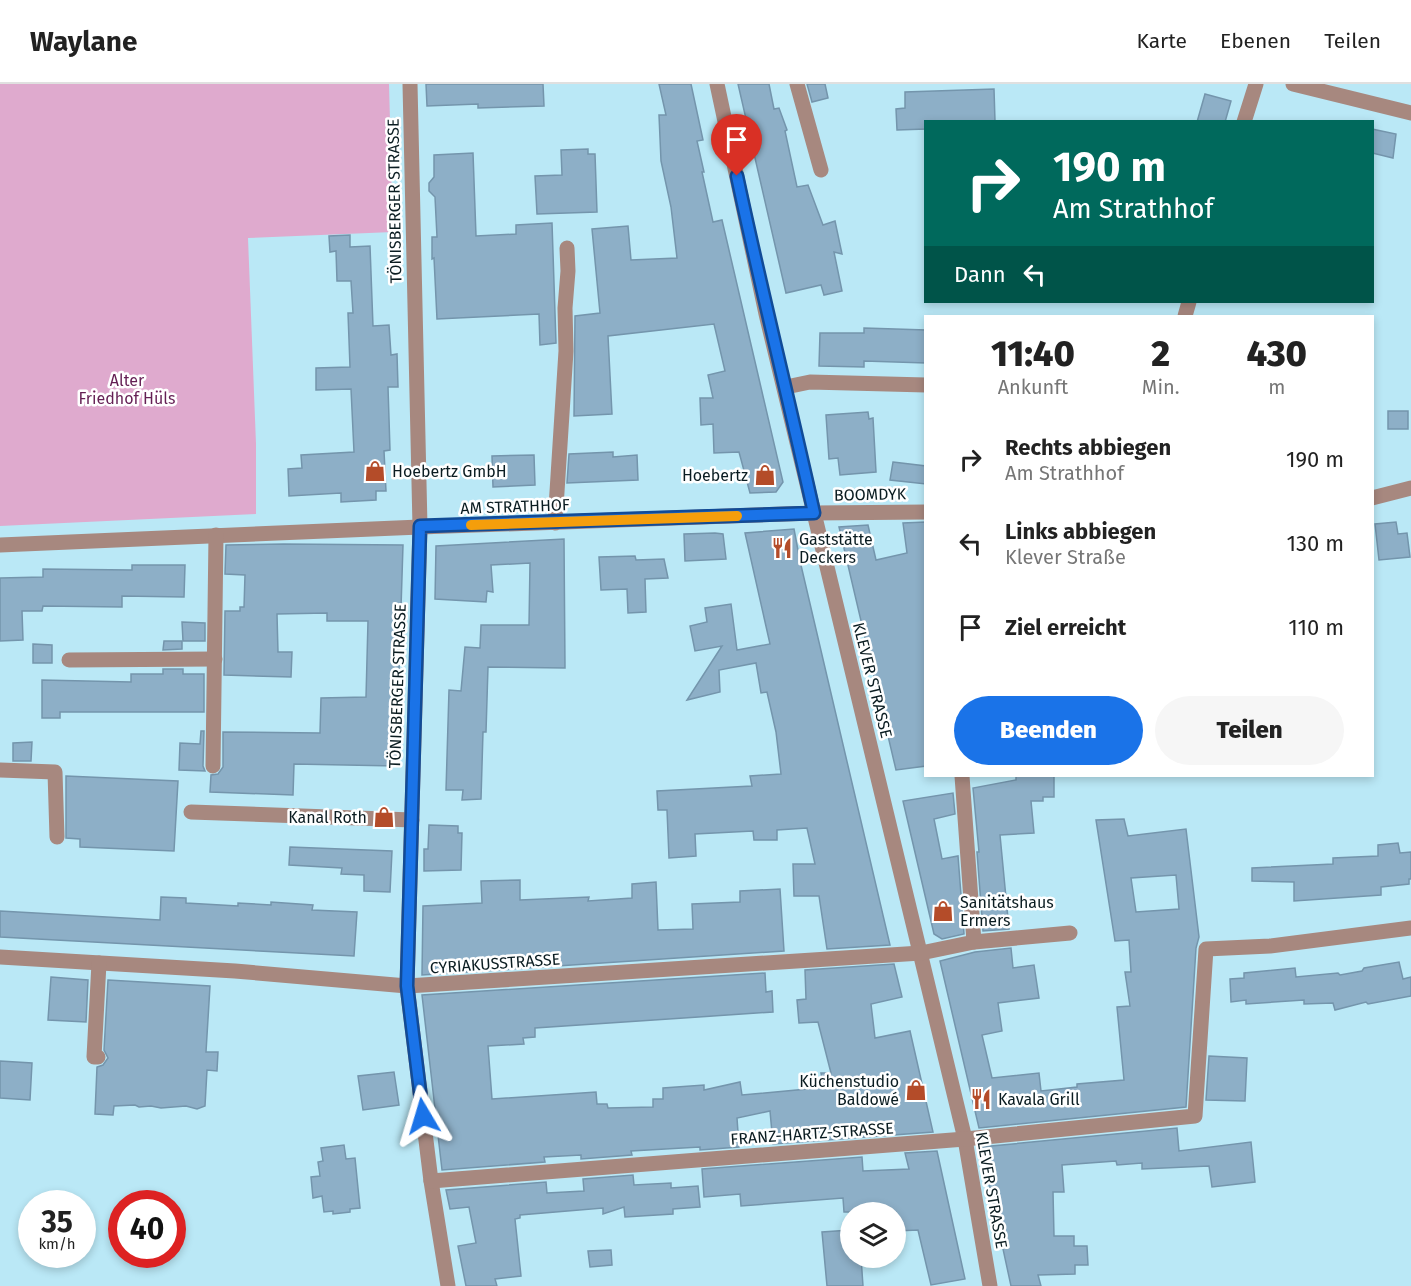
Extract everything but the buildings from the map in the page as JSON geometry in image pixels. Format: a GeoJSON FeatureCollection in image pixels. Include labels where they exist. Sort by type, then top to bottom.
{"type":"FeatureCollection","features":[{"type":"Feature","properties":{"kind":"street","name":"TÖNISBERGER STRASSE"},"geometry":{"type":"LineString","coordinates":[[410,84],[420,526],[407,986],[431,1181],[448,1286]]}},
{"type":"Feature","properties":{"kind":"street","name":"KLEVER STRASSE"},"geometry":{"type":"LineString","coordinates":[[717,84],[766,314],[786,387],[814,513],[965,1139],[990,1286]]}},
{"type":"Feature","properties":{"kind":"street"},"geometry":{"type":"LineString","coordinates":[[797,84],[821,170]]}},
{"type":"Feature","properties":{"kind":"street"},"geometry":{"type":"LineString","coordinates":[[1245,120],[1256,84]]}},
{"type":"Feature","properties":{"kind":"street"},"geometry":{"type":"LineString","coordinates":[[1293,84],[1411,113]]}},
{"type":"Feature","properties":{"kind":"street"},"geometry":{"type":"LineString","coordinates":[[555,523],[566,351],[567,248]]}},
{"type":"Feature","properties":{"kind":"street"},"geometry":{"type":"LineString","coordinates":[[786,387],[810,382],[924,385]]}},
{"type":"Feature","properties":{"kind":"street"},"geometry":{"type":"LineString","coordinates":[[1374,497],[1411,488]]}},
{"type":"Feature","properties":{"kind":"street","name":"BOOMDYK"},"geometry":{"type":"LineString","coordinates":[[814,513],[924,512]]}},
{"type":"Feature","properties":{"kind":"street","name":"AM STRATHHOF"},"geometry":{"type":"LineString","coordinates":[[0,545],[420,526],[814,513]]}},
{"type":"Feature","properties":{"kind":"street"},"geometry":{"type":"LineString","coordinates":[[213,766],[216,535]]}},
{"type":"Feature","properties":{"kind":"street"},"geometry":{"type":"LineString","coordinates":[[69,660],[215,659]]}},
{"type":"Feature","properties":{"kind":"street"},"geometry":{"type":"LineString","coordinates":[[0,770],[55,772],[57,837]]}},
{"type":"Feature","properties":{"kind":"street"},"geometry":{"type":"LineString","coordinates":[[962,777],[974,942]]}},
{"type":"Feature","properties":{"kind":"street"},"geometry":{"type":"LineString","coordinates":[[191,812],[412,820]]}},
{"type":"Feature","properties":{"kind":"street","name":"FRANZ-HARTZ-STRASSE"},"geometry":{"type":"LineString","coordinates":[[431,1181],[965,1139],[1195,1116],[1206,949],[1270,946],[1411,928]]}},
{"type":"Feature","properties":{"kind":"street","name":"CYRIAKUSSTRASSE"},"geometry":{"type":"LineString","coordinates":[[0,957],[235,971],[407,986],[921,953],[974,942],[1070,933]]}},
{"type":"Feature","properties":{"kind":"street"},"geometry":{"type":"LineString","coordinates":[[98,1057],[94,1057],[99,963]]}},
{"type":"Feature","properties":{"kind":"green space","name":"Alter Friedhof Hüls"},"geometry":{"type":"Polygon","coordinates":[[[0,84],[389,84],[393,232],[248,238],[256,444],[256,514],[0,526],[0,84]]]}},
{"type":"Feature","properties":{"kind":"slow traffic"},"geometry":{"type":"LineString","coordinates":[[471,525],[737,516]]}},
{"type":"Feature","properties":{"kind":"place","name":"Hoebertz GmbH"},"geometry":{"type":"Point","coordinates":[375,471]}},
{"type":"Feature","properties":{"kind":"place","name":"Hoebertz"},"geometry":{"type":"Point","coordinates":[765,475]}},
{"type":"Feature","properties":{"kind":"place","name":"Gaststätte Deckers"},"geometry":{"type":"Point","coordinates":[782,548]}},
{"type":"Feature","properties":{"kind":"place","name":"Kanal Roth"},"geometry":{"type":"Point","coordinates":[384,817]}},
{"type":"Feature","properties":{"kind":"place","name":"Sanitätshaus Ermers"},"geometry":{"type":"Point","coordinates":[943,911]}},
{"type":"Feature","properties":{"kind":"place","name":"Küchenstudio Baldowé"},"geometry":{"type":"Point","coordinates":[916,1090]}},
{"type":"Feature","properties":{"kind":"place","name":"Kavala Grill"},"geometry":{"type":"Point","coordinates":[981,1099]}},
{"type":"Feature","properties":{"kind":"route"},"geometry":{"type":"LineString","coordinates":[[423,1116],[407,986],[420,526],[814,513],[786,387],[766,314],[737,176]]}}]}
